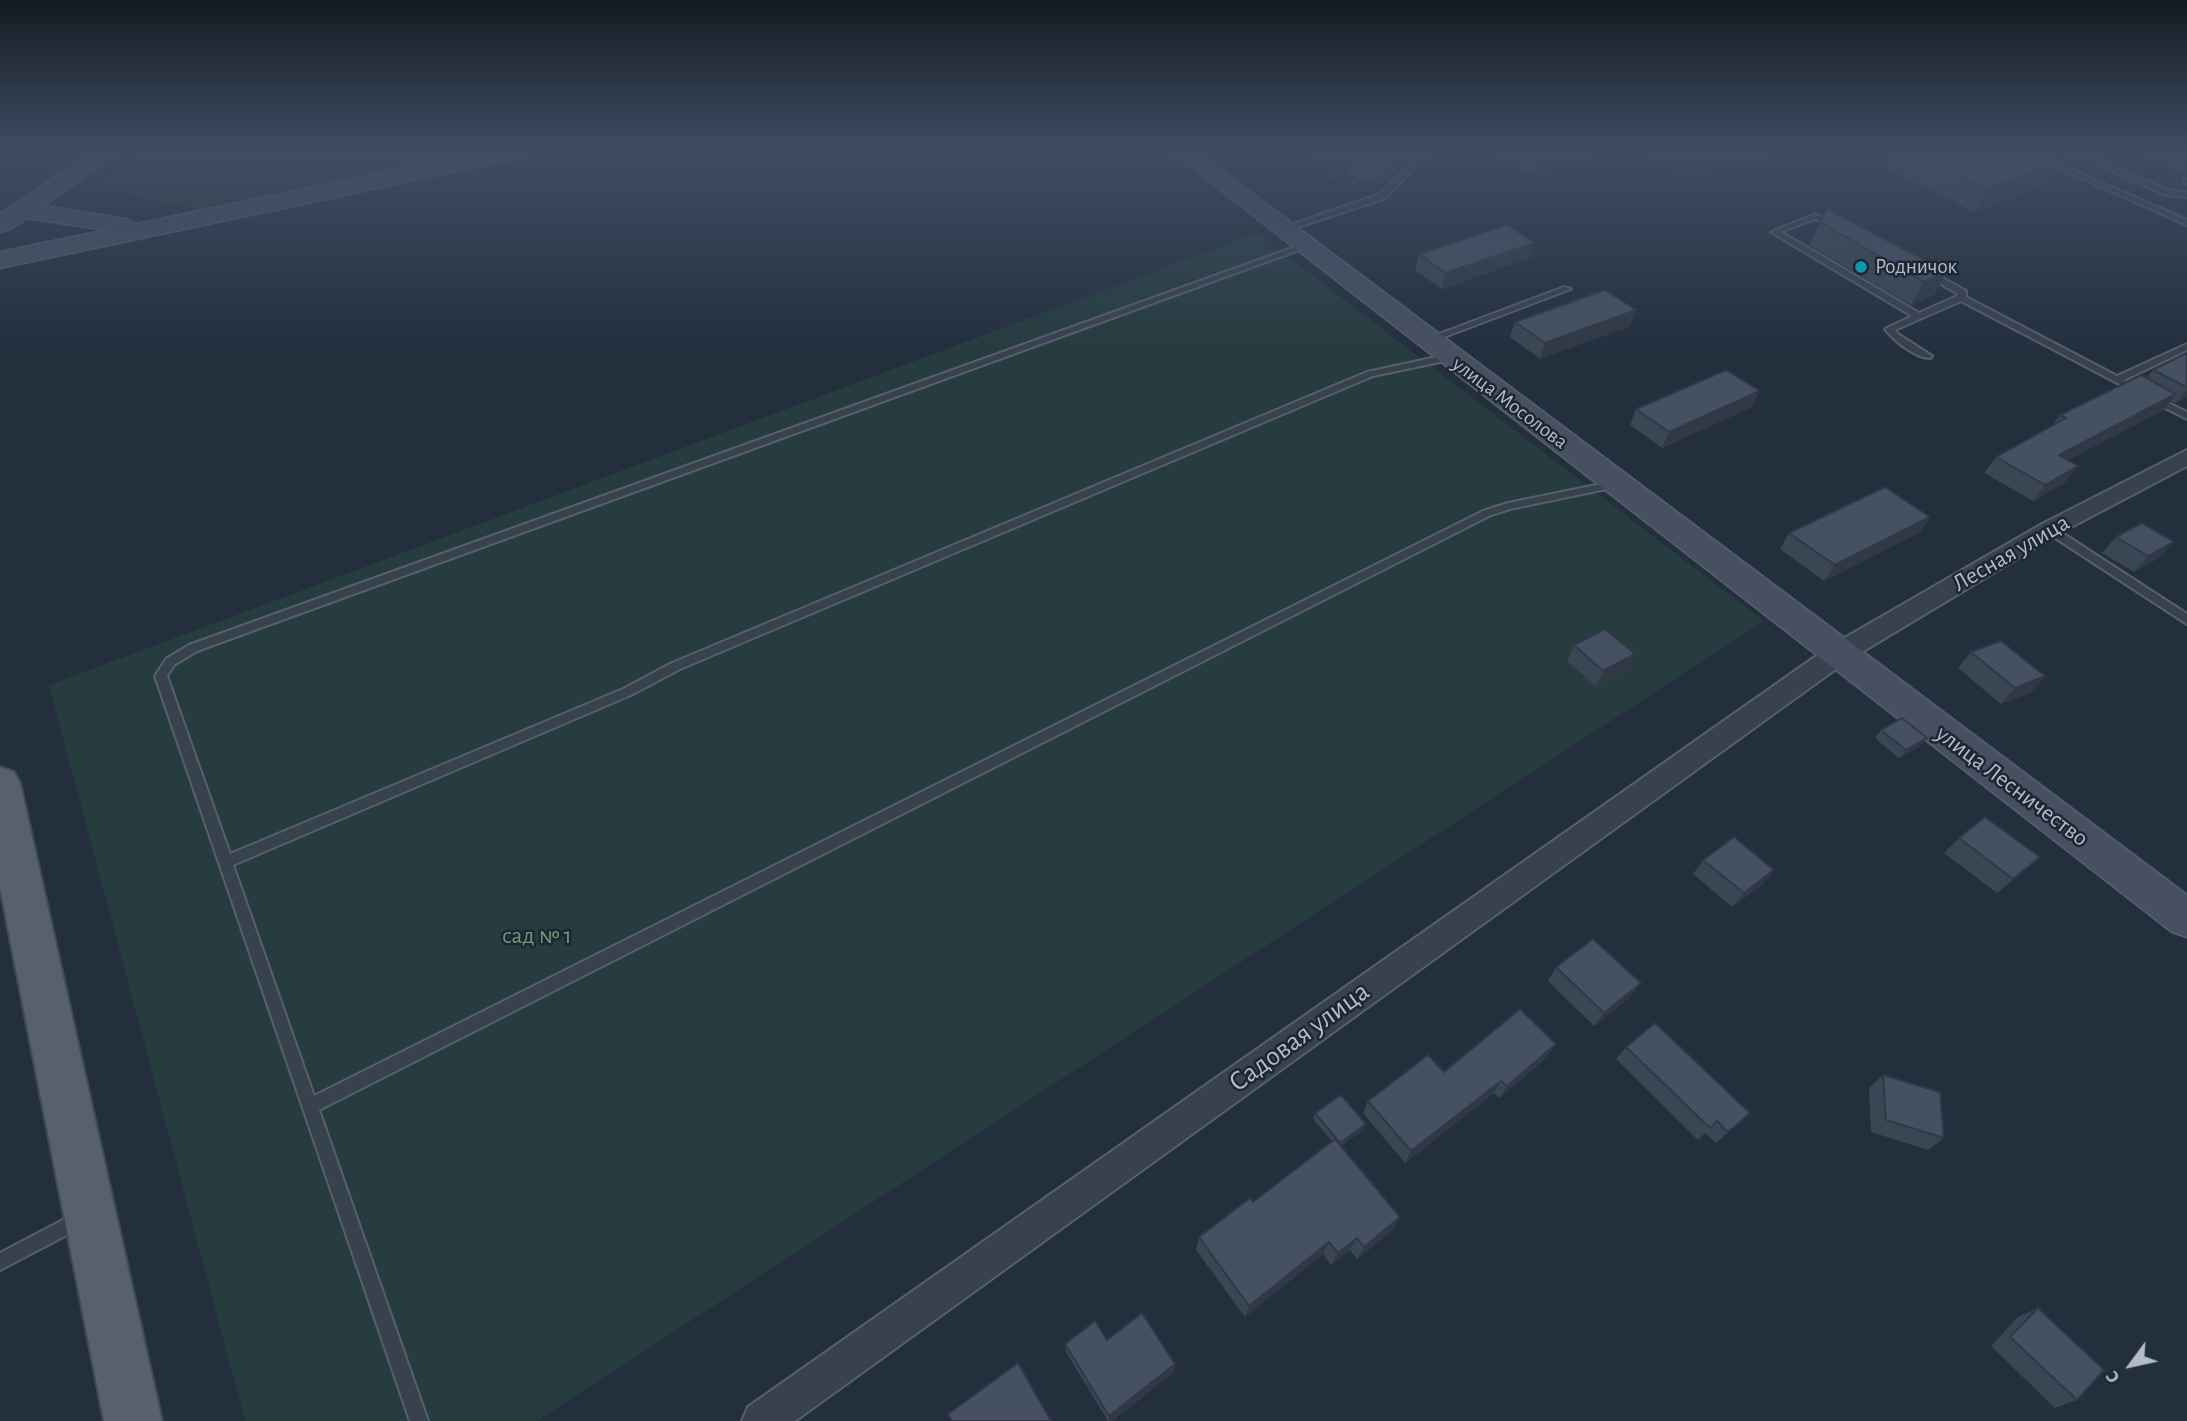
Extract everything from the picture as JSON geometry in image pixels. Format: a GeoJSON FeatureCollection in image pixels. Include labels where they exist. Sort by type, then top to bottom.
{"type":"FeatureCollection","features":[{"type":"Feature","properties":{"kind":"main road"},"geometry":{"type":"LineString","coordinates":[[0,783],[133,1421]]}},
{"type":"Feature","properties":{"kind":"street"},"geometry":{"type":"LineString","coordinates":[[79,218],[148,229]]}},
{"type":"Feature","properties":{"kind":"street"},"geometry":{"type":"LineString","coordinates":[[0,260],[199,218]]}},
{"type":"Feature","properties":{"kind":"street","name":"улица Мосолова"},"geometry":{"type":"LineString","coordinates":[[1269,218],[1838,654]]}},
{"type":"Feature","properties":{"kind":"street","name":"Лесная улица"},"geometry":{"type":"LineString","coordinates":[[1838,654],[2050,529],[2185,461]]}},
{"type":"Feature","properties":{"kind":"street","name":"улица Лесничество"},"geometry":{"type":"LineString","coordinates":[[1838,654],[2187,919]]}},
{"type":"Feature","properties":{"kind":"street","name":"Садовая улица"},"geometry":{"type":"LineString","coordinates":[[762,1421],[1838,654]]}},
{"type":"Feature","properties":{"kind":"lane"},"geometry":{"type":"LineString","coordinates":[[419,1421],[161,676],[170,662],[193,648],[1294,238],[1336,218]]}},
{"type":"Feature","properties":{"kind":"lane"},"geometry":{"type":"LineString","coordinates":[[1809,218],[1775,232],[1918,316]]}},
{"type":"Feature","properties":{"kind":"lane"},"geometry":{"type":"LineString","coordinates":[[1826,218],[1847,230]]}},
{"type":"Feature","properties":{"kind":"lane"},"geometry":{"type":"LineString","coordinates":[[1917,267],[1963,293],[1961,298]]}},
{"type":"Feature","properties":{"kind":"lane"},"geometry":{"type":"LineString","coordinates":[[226,862],[614,697],[676,666],[1370,374],[1439,348],[1567,289]]}},
{"type":"Feature","properties":{"kind":"lane"},"geometry":{"type":"LineString","coordinates":[[1927,356],[1895,336],[1890,329],[1961,298]]}},
{"type":"Feature","properties":{"kind":"lane"},"geometry":{"type":"LineString","coordinates":[[1961,298],[2129,386]]}},
{"type":"Feature","properties":{"kind":"lane"},"geometry":{"type":"LineString","coordinates":[[2117,380],[2187,347]]}},
{"type":"Feature","properties":{"kind":"lane"},"geometry":{"type":"LineString","coordinates":[[2140,392],[2187,416]]}},
{"type":"Feature","properties":{"kind":"lane"},"geometry":{"type":"LineString","coordinates":[[310,1106],[1488,513],[1508,506],[1616,484]]}},
{"type":"Feature","properties":{"kind":"lane"},"geometry":{"type":"LineString","coordinates":[[2050,529],[2187,620]]}},
{"type":"Feature","properties":{"kind":"lane"},"geometry":{"type":"LineString","coordinates":[[0,1262],[90,1214]]}},
{"type":"Feature","properties":{"kind":"green space","name":"сад № 1"},"geometry":{"type":"Polygon","coordinates":[[[1257,233],[1764,621],[537,1421],[245,1421],[49,685],[1257,233]]]}},
{"type":"Feature","properties":{"kind":"building"},"geometry":{"type":"Polygon","coordinates":[[[1822,218],[1845,218],[1947,272],[1924,282],[1820,222],[1822,218]]]}},
{"type":"Feature","properties":{"kind":"building"},"geometry":{"type":"Polygon","coordinates":[[[1507,225],[1535,243],[1445,273],[1419,254],[1507,225]]]}},
{"type":"Feature","properties":{"kind":"building"},"geometry":{"type":"Polygon","coordinates":[[[1605,290],[1636,310],[1545,343],[1515,322],[1605,290]]]}},
{"type":"Feature","properties":{"kind":"building"},"geometry":{"type":"Polygon","coordinates":[[[2187,353],[2187,387],[2153,370],[2187,353]]]}},
{"type":"Feature","properties":{"kind":"building"},"geometry":{"type":"Polygon","coordinates":[[[1726,370],[1760,391],[1669,432],[1636,409],[1726,370]]]}},
{"type":"Feature","properties":{"kind":"building"},"geometry":{"type":"Polygon","coordinates":[[[2141,375],[2176,394],[2059,455],[2078,466],[2045,485],[1996,457],[2066,418],[2060,415],[2141,375]]]}},
{"type":"Feature","properties":{"kind":"building"},"geometry":{"type":"Polygon","coordinates":[[[1885,487],[1930,517],[1835,565],[1789,533],[1885,487]]]}},
{"type":"Feature","properties":{"kind":"building"},"geometry":{"type":"Polygon","coordinates":[[[2142,523],[2174,542],[2148,556],[2116,537],[2142,523]]]}},
{"type":"Feature","properties":{"kind":"building"},"geometry":{"type":"Polygon","coordinates":[[[1605,629],[1635,654],[1603,671],[1574,645],[1605,629]]]}},
{"type":"Feature","properties":{"kind":"building"},"geometry":{"type":"Polygon","coordinates":[[[2001,641],[2045,676],[2015,688],[1971,652],[2001,641]]]}},
{"type":"Feature","properties":{"kind":"building"},"geometry":{"type":"Polygon","coordinates":[[[1902,718],[1927,738],[1906,750],[1881,730],[1902,718]]]}},
{"type":"Feature","properties":{"kind":"building"},"geometry":{"type":"Polygon","coordinates":[[[1985,817],[2040,857],[2013,879],[1959,838],[1985,817]]]}},
{"type":"Feature","properties":{"kind":"building"},"geometry":{"type":"Polygon","coordinates":[[[1734,837],[1774,870],[1744,893],[1703,860],[1734,837]]]}},
{"type":"Feature","properties":{"kind":"building"},"geometry":{"type":"Polygon","coordinates":[[[1593,939],[1641,983],[1604,1013],[1556,967],[1593,939]]]}},
{"type":"Feature","properties":{"kind":"building"},"geometry":{"type":"Polygon","coordinates":[[[1520,1009],[1556,1044],[1507,1086],[1501,1081],[1411,1151],[1368,1101],[1428,1055],[1444,1072],[1520,1009]]]}},
{"type":"Feature","properties":{"kind":"building"},"geometry":{"type":"Polygon","coordinates":[[[1655,1023],[1750,1113],[1728,1132],[1717,1121],[1710,1128],[1626,1047],[1655,1023]]]}},
{"type":"Feature","properties":{"kind":"building"},"geometry":{"type":"Polygon","coordinates":[[[1883,1075],[1940,1092],[1944,1138],[1886,1120],[1883,1075]]]}},
{"type":"Feature","properties":{"kind":"building"},"geometry":{"type":"Polygon","coordinates":[[[1341,1095],[1366,1124],[1340,1143],[1315,1113],[1341,1095]]]}},
{"type":"Feature","properties":{"kind":"building"},"geometry":{"type":"Polygon","coordinates":[[[1335,1139],[1400,1217],[1364,1247],[1357,1238],[1338,1253],[1329,1242],[1249,1306],[1199,1237],[1250,1198],[1253,1202],[1335,1139]]]}},
{"type":"Feature","properties":{"kind":"building"},"geometry":{"type":"Polygon","coordinates":[[[2038,1308],[2104,1370],[2077,1400],[2010,1337],[2038,1308]]]}},
{"type":"Feature","properties":{"kind":"building"},"geometry":{"type":"Polygon","coordinates":[[[1142,1313],[1175,1364],[1109,1416],[1065,1344],[1095,1321],[1107,1340],[1142,1313]]]}},
{"type":"Feature","properties":{"kind":"building"},"geometry":{"type":"Polygon","coordinates":[[[1018,1363],[1051,1421],[952,1421],[948,1414],[1018,1363]]]}},
{"type":"Feature","properties":{"kind":"place","name":"Родничок"},"geometry":{"type":"Point","coordinates":[1861,267]}}]}
